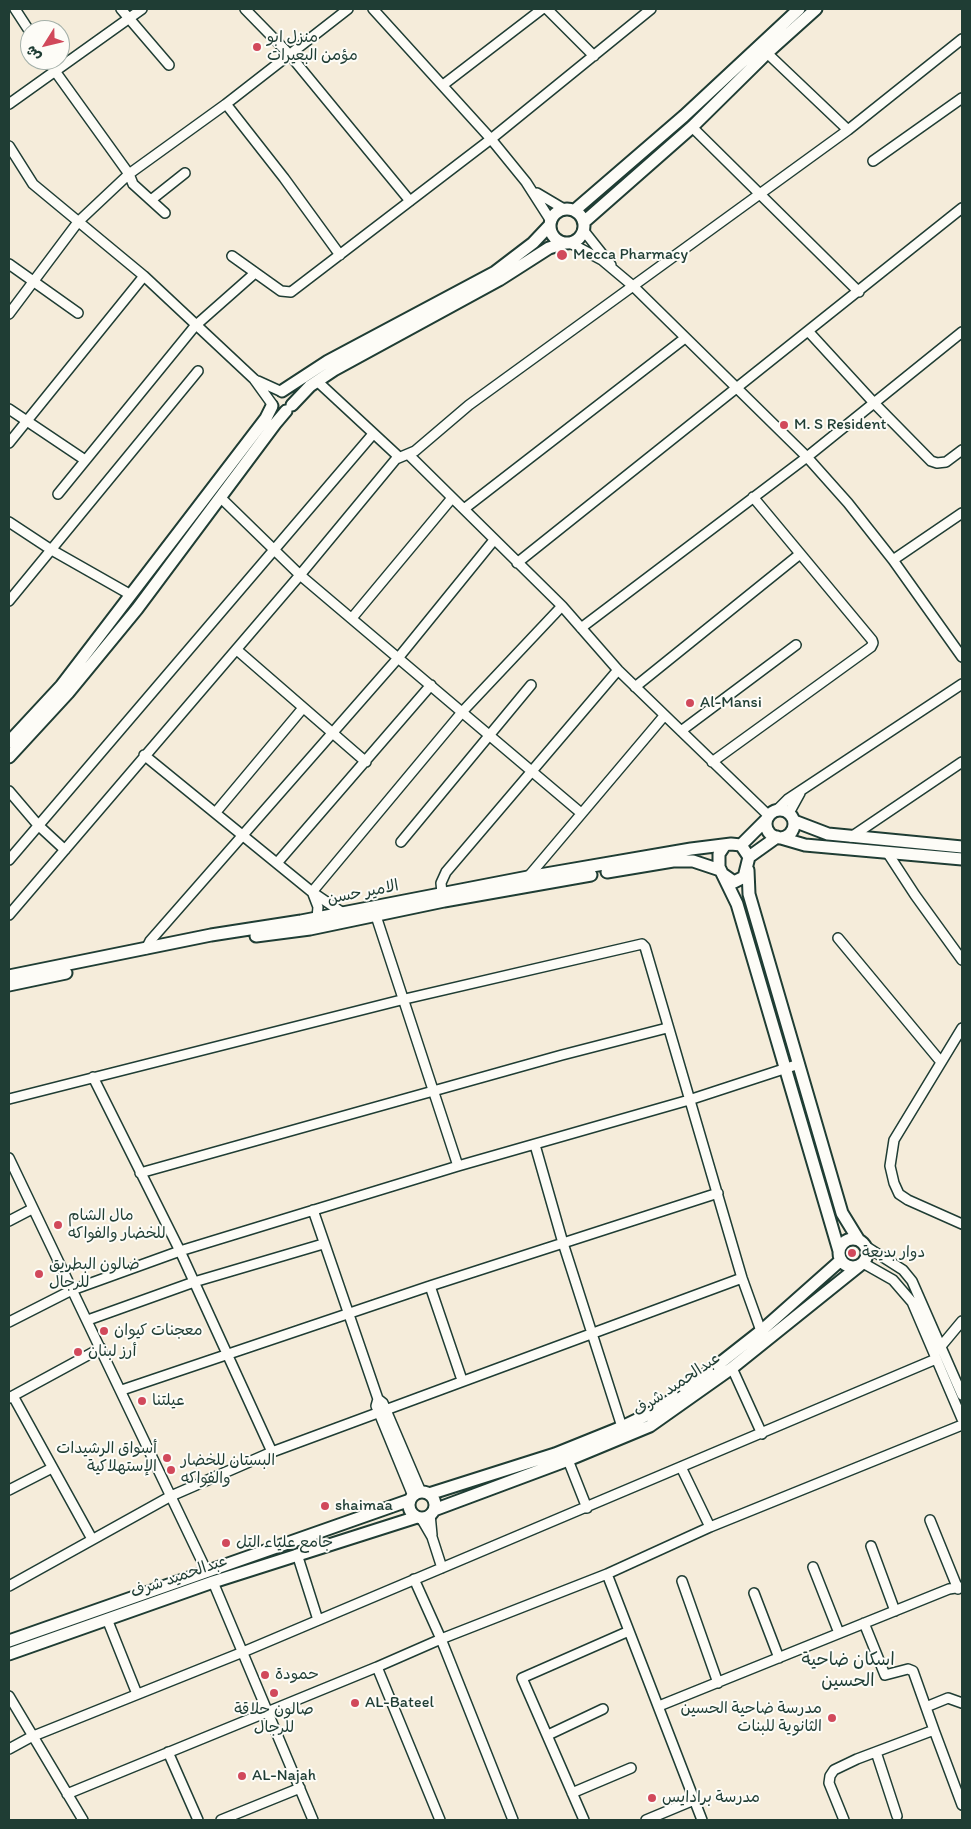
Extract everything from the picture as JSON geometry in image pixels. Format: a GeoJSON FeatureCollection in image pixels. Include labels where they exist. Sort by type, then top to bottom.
{"type":"FeatureCollection","features":[{"type":"Feature","properties":{"kind":"main road"},"geometry":{"type":"LineString","coordinates":[[9,742],[61,686],[266,418],[272,405],[274,394],[336,357],[495,272],[540,238],[556,213],[587,202],[684,116],[799,9]]}},
{"type":"Feature","properties":{"kind":"main road"},"geometry":{"type":"LineString","coordinates":[[9,757],[68,693],[137,609],[274,424],[317,381],[499,280],[549,248],[568,243],[581,236],[584,227],[596,211],[692,127],[767,53],[816,9]]}},
{"type":"Feature","properties":{"kind":"main road"},"geometry":{"type":"LineString","coordinates":[[587,202],[588,208],[596,211]]}},
{"type":"Feature","properties":{"kind":"main road"},"geometry":{"type":"LineString","coordinates":[[569,209],[584,227]]}},
{"type":"Feature","properties":{"kind":"main road"},"geometry":{"type":"LineString","coordinates":[[550,223],[553,235],[568,243]]}},
{"type":"Feature","properties":{"kind":"main road"},"geometry":{"type":"LineString","coordinates":[[540,238],[549,248]]}},
{"type":"Feature","properties":{"kind":"main road"},"geometry":{"type":"LineString","coordinates":[[281,391],[289,394],[289,408]]}},
{"type":"Feature","properties":{"kind":"main road"},"geometry":{"type":"LineString","coordinates":[[272,405],[280,412],[289,408]]}},
{"type":"Feature","properties":{"kind":"main road"},"geometry":{"type":"LineString","coordinates":[[771,815],[791,817],[828,834],[962,847]]}},
{"type":"Feature","properties":{"kind":"main road"},"geometry":{"type":"LineString","coordinates":[[771,815],[767,828],[779,838],[804,845],[962,859]]}},
{"type":"Feature","properties":{"kind":"main road"},"geometry":{"type":"LineString","coordinates":[[741,845],[748,864],[749,894],[842,1213],[862,1243],[867,1256],[861,1265],[850,1267],[840,1256],[737,904],[722,873],[718,859],[725,845],[741,845],[771,815]]}},
{"type":"Feature","properties":{"kind":"main road"},"geometry":{"type":"LineString","coordinates":[[748,864],[779,838],[793,830],[791,817]]}},
{"type":"Feature","properties":{"kind":"main road"},"geometry":{"type":"LineString","coordinates":[[903,854],[905,840]]}},
{"type":"Feature","properties":{"kind":"main road","name":"الامير حسن"},"geometry":{"type":"LineString","coordinates":[[9,985],[213,941],[310,929],[376,916],[443,897],[528,877],[725,845]]}},
{"type":"Feature","properties":{"kind":"main road","name":"الامير حسن"},"geometry":{"type":"LineString","coordinates":[[9,976],[211,935],[673,861],[693,862],[722,873],[734,882],[738,882],[744,877],[748,864]]}},
{"type":"Feature","properties":{"kind":"main road"},"geometry":{"type":"LineString","coordinates":[[840,1256],[844,1242],[850,1238],[862,1243]]}},
{"type":"Feature","properties":{"kind":"main road","name":"عبدالحميد شرف"},"geometry":{"type":"LineString","coordinates":[[9,1654],[107,1619],[418,1496],[516,1467],[622,1427],[665,1405],[761,1331],[840,1256]]}},
{"type":"Feature","properties":{"kind":"main road","name":"عبدالحميد شرف"},"geometry":{"type":"LineString","coordinates":[[9,1641],[210,1577],[297,1554],[426,1515],[650,1426],[732,1368],[861,1265]]}},
{"type":"Feature","properties":{"kind":"main road"},"geometry":{"type":"LineString","coordinates":[[418,1496],[434,1500],[426,1515],[410,1510],[418,1496]]}},
{"type":"Feature","properties":{"kind":"street"},"geometry":{"type":"LineString","coordinates":[[15,9],[22,20]]}},
{"type":"Feature","properties":{"kind":"street"},"geometry":{"type":"LineString","coordinates":[[121,9],[169,65]]}},
{"type":"Feature","properties":{"kind":"street"},"geometry":{"type":"LineString","coordinates":[[9,104],[142,9]]}},
{"type":"Feature","properties":{"kind":"street"},"geometry":{"type":"LineString","coordinates":[[245,9],[289,54],[410,201]]}},
{"type":"Feature","properties":{"kind":"street"},"geometry":{"type":"LineString","coordinates":[[9,314],[78,222],[129,174],[226,104],[348,9]]}},
{"type":"Feature","properties":{"kind":"street"},"geometry":{"type":"LineString","coordinates":[[373,9],[491,139],[526,182],[543,198],[569,209]]}},
{"type":"Feature","properties":{"kind":"street"},"geometry":{"type":"LineString","coordinates":[[442,85],[542,9]]}},
{"type":"Feature","properties":{"kind":"street"},"geometry":{"type":"LineString","coordinates":[[547,9],[594,56]]}},
{"type":"Feature","properties":{"kind":"street"},"geometry":{"type":"LineString","coordinates":[[232,256],[255,274],[281,290],[291,292],[491,139],[651,9]]}},
{"type":"Feature","properties":{"kind":"street"},"geometry":{"type":"LineString","coordinates":[[9,916],[300,576],[392,462],[404,456],[468,405],[848,130],[962,41]]}},
{"type":"Feature","properties":{"kind":"street"},"geometry":{"type":"LineString","coordinates":[[767,53],[848,130]]}},
{"type":"Feature","properties":{"kind":"street"},"geometry":{"type":"LineString","coordinates":[[55,72],[129,174],[133,184],[165,213]]}},
{"type":"Feature","properties":{"kind":"street"},"geometry":{"type":"LineString","coordinates":[[873,161],[962,98]]}},
{"type":"Feature","properties":{"kind":"street"},"geometry":{"type":"LineString","coordinates":[[226,104],[284,178],[340,255]]}},
{"type":"Feature","properties":{"kind":"street"},"geometry":{"type":"LineString","coordinates":[[692,127],[761,193],[858,292]]}},
{"type":"Feature","properties":{"kind":"street"},"geometry":{"type":"LineString","coordinates":[[9,146],[33,184],[144,276],[195,326],[254,379],[272,405]]}},
{"type":"Feature","properties":{"kind":"street"},"geometry":{"type":"LineString","coordinates":[[151,200],[185,173]]}},
{"type":"Feature","properties":{"kind":"street"},"geometry":{"type":"LineString","coordinates":[[526,182],[550,223]]}},
{"type":"Feature","properties":{"kind":"street"},"geometry":{"type":"LineString","coordinates":[[518,563],[962,208]]}},
{"type":"Feature","properties":{"kind":"street"},"geometry":{"type":"LineString","coordinates":[[584,227],[615,271]]}},
{"type":"Feature","properties":{"kind":"street"},"geometry":{"type":"LineString","coordinates":[[568,243],[594,255],[633,286],[737,386],[807,457],[848,503],[893,560],[962,657]]}},
{"type":"Feature","properties":{"kind":"street"},"geometry":{"type":"LineString","coordinates":[[9,264],[35,280],[78,313]]}},
{"type":"Feature","properties":{"kind":"street"},"geometry":{"type":"LineString","coordinates":[[58,494],[195,326],[255,274]]}},
{"type":"Feature","properties":{"kind":"street"},"geometry":{"type":"LineString","coordinates":[[9,443],[144,276]]}},
{"type":"Feature","properties":{"kind":"street"},"geometry":{"type":"LineString","coordinates":[[808,330],[930,461],[937,463],[946,462],[962,450]]}},
{"type":"Feature","properties":{"kind":"street"},"geometry":{"type":"LineString","coordinates":[[581,628],[807,457],[962,332]]}},
{"type":"Feature","properties":{"kind":"street"},"geometry":{"type":"LineString","coordinates":[[464,509],[685,338]]}},
{"type":"Feature","properties":{"kind":"street"},"geometry":{"type":"LineString","coordinates":[[9,601],[198,371]]}},
{"type":"Feature","properties":{"kind":"street"},"geometry":{"type":"LineString","coordinates":[[254,379],[281,391]]}},
{"type":"Feature","properties":{"kind":"street"},"geometry":{"type":"LineString","coordinates":[[317,381],[374,434],[404,456],[464,509],[562,606],[618,670],[680,732],[771,815],[788,799],[962,684]]}},
{"type":"Feature","properties":{"kind":"street"},"geometry":{"type":"LineString","coordinates":[[9,409],[85,460]]}},
{"type":"Feature","properties":{"kind":"street"},"geometry":{"type":"LineString","coordinates":[[9,860],[374,434]]}},
{"type":"Feature","properties":{"kind":"street"},"geometry":{"type":"LineString","coordinates":[[712,762],[871,648],[873,643],[753,497]]}},
{"type":"Feature","properties":{"kind":"street"},"geometry":{"type":"LineString","coordinates":[[221,498],[300,576],[399,657],[582,813]]}},
{"type":"Feature","properties":{"kind":"street"},"geometry":{"type":"LineString","coordinates":[[352,618],[452,498]]}},
{"type":"Feature","properties":{"kind":"street"},"geometry":{"type":"LineString","coordinates":[[893,560],[962,513]]}},
{"type":"Feature","properties":{"kind":"street"},"geometry":{"type":"LineString","coordinates":[[9,522],[50,549],[131,595]]}},
{"type":"Feature","properties":{"kind":"street"},"geometry":{"type":"LineString","coordinates":[[146,949],[150,941],[399,657],[494,540]]}},
{"type":"Feature","properties":{"kind":"street"},"geometry":{"type":"LineString","coordinates":[[635,687],[800,554]]}},
{"type":"Feature","properties":{"kind":"street"},"geometry":{"type":"LineString","coordinates":[[312,892],[463,711],[562,606]]}},
{"type":"Feature","properties":{"kind":"street"},"geometry":{"type":"LineString","coordinates":[[680,732],[796,645]]}},
{"type":"Feature","properties":{"kind":"street"},"geometry":{"type":"LineString","coordinates":[[236,650],[366,762]]}},
{"type":"Feature","properties":{"kind":"street"},"geometry":{"type":"LineString","coordinates":[[443,897],[441,883],[443,876],[531,770],[618,670]]}},
{"type":"Feature","properties":{"kind":"street"},"geometry":{"type":"LineString","coordinates":[[277,863],[431,685]]}},
{"type":"Feature","properties":{"kind":"street"},"geometry":{"type":"LineString","coordinates":[[401,842],[530,685]]}},
{"type":"Feature","properties":{"kind":"street"},"geometry":{"type":"LineString","coordinates":[[216,812],[303,708]]}},
{"type":"Feature","properties":{"kind":"street"},"geometry":{"type":"LineString","coordinates":[[528,877],[664,716]]}},
{"type":"Feature","properties":{"kind":"street"},"geometry":{"type":"LineString","coordinates":[[144,756],[216,812],[312,892],[343,913]]}},
{"type":"Feature","properties":{"kind":"street"},"geometry":{"type":"LineString","coordinates":[[851,836],[962,762]]}},
{"type":"Feature","properties":{"kind":"street"},"geometry":{"type":"LineString","coordinates":[[9,791],[38,825],[65,850]]}},
{"type":"Feature","properties":{"kind":"street"},"geometry":{"type":"LineString","coordinates":[[791,817],[802,791]]}},
{"type":"Feature","properties":{"kind":"street"},"geometry":{"type":"LineString","coordinates":[[887,852],[915,895],[961,957]]}},
{"type":"Feature","properties":{"kind":"street"},"geometry":{"type":"LineString","coordinates":[[312,892],[318,907],[317,918]]}},
{"type":"Feature","properties":{"kind":"street"},"geometry":{"type":"LineString","coordinates":[[376,916],[405,999],[458,1166]]}},
{"type":"Feature","properties":{"kind":"street"},"geometry":{"type":"LineString","coordinates":[[838,938],[941,1062]]}},
{"type":"Feature","properties":{"kind":"street"},"geometry":{"type":"LineString","coordinates":[[9,1098],[637,943],[645,947],[742,1278],[761,1331]]}},
{"type":"Feature","properties":{"kind":"street"},"geometry":{"type":"LineString","coordinates":[[140,1173],[668,1028]]}},
{"type":"Feature","properties":{"kind":"street"},"geometry":{"type":"LineString","coordinates":[[962,1028],[894,1140],[890,1166],[899,1194],[962,1224]]}},
{"type":"Feature","properties":{"kind":"street"},"geometry":{"type":"LineString","coordinates":[[9,1322],[72,1290],[180,1251],[458,1166],[689,1100],[799,1064]]}},
{"type":"Feature","properties":{"kind":"street"},"geometry":{"type":"LineString","coordinates":[[93,1077],[180,1251],[272,1452]]}},
{"type":"Feature","properties":{"kind":"street"},"geometry":{"type":"LineString","coordinates":[[535,1145],[563,1243],[622,1427]]}},
{"type":"Feature","properties":{"kind":"street"},"geometry":{"type":"LineString","coordinates":[[9,1158],[32,1209],[122,1390],[210,1577],[244,1652],[313,1820]]}},
{"type":"Feature","properties":{"kind":"street"},"geometry":{"type":"LineString","coordinates":[[122,1390],[430,1286],[718,1193]]}},
{"type":"Feature","properties":{"kind":"street"},"geometry":{"type":"LineString","coordinates":[[9,1221],[32,1209]]}},
{"type":"Feature","properties":{"kind":"street"},"geometry":{"type":"LineString","coordinates":[[312,1210],[350,1314],[382,1411],[418,1496]]}},
{"type":"Feature","properties":{"kind":"street"},"geometry":{"type":"LineString","coordinates":[[862,1243],[908,1275],[942,1345],[962,1395]]}},
{"type":"Feature","properties":{"kind":"street"},"geometry":{"type":"LineString","coordinates":[[88,1320],[194,1282],[324,1244]]}},
{"type":"Feature","properties":{"kind":"street"},"geometry":{"type":"LineString","coordinates":[[861,1265],[893,1280],[912,1302],[962,1419]]}},
{"type":"Feature","properties":{"kind":"street"},"geometry":{"type":"LineString","coordinates":[[9,1586],[171,1496],[272,1452],[462,1380],[742,1278]]}},
{"type":"Feature","properties":{"kind":"street"},"geometry":{"type":"LineString","coordinates":[[430,1286],[462,1380]]}},
{"type":"Feature","properties":{"kind":"street"},"geometry":{"type":"LineString","coordinates":[[942,1345],[962,1321]]}},
{"type":"Feature","properties":{"kind":"street"},"geometry":{"type":"LineString","coordinates":[[92,1539],[11,1397],[101,1348]]}},
{"type":"Feature","properties":{"kind":"street"},"geometry":{"type":"LineString","coordinates":[[9,1750],[31,1737],[244,1652],[936,1360]]}},
{"type":"Feature","properties":{"kind":"street"},"geometry":{"type":"LineString","coordinates":[[732,1368],[762,1434]]}},
{"type":"Feature","properties":{"kind":"street"},"geometry":{"type":"LineString","coordinates":[[67,1794],[441,1639],[607,1574],[710,1527],[962,1426]]}},
{"type":"Feature","properties":{"kind":"street"},"geometry":{"type":"LineString","coordinates":[[568,1460],[586,1508]]}},
{"type":"Feature","properties":{"kind":"street"},"geometry":{"type":"LineString","coordinates":[[681,1467],[710,1527]]}},
{"type":"Feature","properties":{"kind":"street"},"geometry":{"type":"LineString","coordinates":[[9,1490],[52,1468]]}},
{"type":"Feature","properties":{"kind":"street"},"geometry":{"type":"LineString","coordinates":[[426,1515],[442,1568]]}},
{"type":"Feature","properties":{"kind":"street"},"geometry":{"type":"LineString","coordinates":[[659,1706],[957,1585],[930,1520]]}},
{"type":"Feature","properties":{"kind":"street"},"geometry":{"type":"LineString","coordinates":[[871,1546],[896,1611]]}},
{"type":"Feature","properties":{"kind":"street"},"geometry":{"type":"LineString","coordinates":[[297,1554],[318,1620]]}},
{"type":"Feature","properties":{"kind":"street"},"geometry":{"type":"LineString","coordinates":[[813,1567],[839,1633]]}},
{"type":"Feature","properties":{"kind":"street"},"geometry":{"type":"LineString","coordinates":[[607,1574],[702,1820]]}},
{"type":"Feature","properties":{"kind":"street"},"geometry":{"type":"LineString","coordinates":[[414,1579],[441,1639],[513,1820]]}},
{"type":"Feature","properties":{"kind":"street"},"geometry":{"type":"LineString","coordinates":[[682,1581],[718,1683]]}},
{"type":"Feature","properties":{"kind":"street"},"geometry":{"type":"LineString","coordinates":[[754,1593],[779,1658]]}},
{"type":"Feature","properties":{"kind":"street"},"geometry":{"type":"LineString","coordinates":[[107,1619],[137,1694]]}},
{"type":"Feature","properties":{"kind":"street"},"geometry":{"type":"LineString","coordinates":[[864,1623],[883,1672],[887,1676],[911,1669],[962,1805]]}},
{"type":"Feature","properties":{"kind":"street"},"geometry":{"type":"LineString","coordinates":[[584,1820],[548,1735],[522,1681],[522,1677],[629,1631]]}},
{"type":"Feature","properties":{"kind":"street"},"geometry":{"type":"LineString","coordinates":[[377,1667],[440,1820]]}},
{"type":"Feature","properties":{"kind":"street"},"geometry":{"type":"LineString","coordinates":[[9,1696],[31,1737],[83,1820]]}},
{"type":"Feature","properties":{"kind":"street"},"geometry":{"type":"LineString","coordinates":[[926,1708],[948,1698],[962,1703]]}},
{"type":"Feature","properties":{"kind":"street"},"geometry":{"type":"LineString","coordinates":[[548,1735],[603,1709]]}},
{"type":"Feature","properties":{"kind":"street"},"geometry":{"type":"LineString","coordinates":[[844,1820],[830,1783],[830,1776],[840,1766],[934,1730]]}},
{"type":"Feature","properties":{"kind":"street"},"geometry":{"type":"LineString","coordinates":[[168,1752],[198,1820]]}},
{"type":"Feature","properties":{"kind":"street"},"geometry":{"type":"LineString","coordinates":[[876,1752],[897,1816]]}},
{"type":"Feature","properties":{"kind":"street"},"geometry":{"type":"LineString","coordinates":[[572,1793],[631,1768]]}},
{"type":"Feature","properties":{"kind":"street"},"geometry":{"type":"LineString","coordinates":[[221,1820],[300,1788]]}},
{"type":"Feature","properties":{"kind":"street"},"geometry":{"type":"LineString","coordinates":[[646,1820],[694,1800]]}},
{"type":"Feature","properties":{"kind":"place","name":"منزل ابو مؤمن البعيرات"},"geometry":{"type":"Point","coordinates":[257,47]}},
{"type":"Feature","properties":{"kind":"place","name":"Mecca Pharmacy"},"geometry":{"type":"Point","coordinates":[562,255]}},
{"type":"Feature","properties":{"kind":"place","name":"M. S Resident"},"geometry":{"type":"Point","coordinates":[784,425]}},
{"type":"Feature","properties":{"kind":"place","name":"Al-Mansi"},"geometry":{"type":"Point","coordinates":[690,703]}},
{"type":"Feature","properties":{"kind":"place","name":"مال الشام للخضار والفواكه"},"geometry":{"type":"Point","coordinates":[58,1225]}},
{"type":"Feature","properties":{"kind":"place","name":"دوار بديعة"},"geometry":{"type":"Point","coordinates":[852,1253]}},
{"type":"Feature","properties":{"kind":"place","name":"ضالون البطريق للرجال"},"geometry":{"type":"Point","coordinates":[39,1274]}},
{"type":"Feature","properties":{"kind":"place","name":"معجنات كيوان"},"geometry":{"type":"Point","coordinates":[104,1331]}},
{"type":"Feature","properties":{"kind":"place","name":"أرز لبنان"},"geometry":{"type":"Point","coordinates":[78,1352]}},
{"type":"Feature","properties":{"kind":"place","name":"عيلتنا"},"geometry":{"type":"Point","coordinates":[142,1401]}},
{"type":"Feature","properties":{"kind":"place","name":"أسواق الرشيدات الإستهلاكية"},"geometry":{"type":"Point","coordinates":[167,1458]}},
{"type":"Feature","properties":{"kind":"place","name":"البستان للخضار والفواكه"},"geometry":{"type":"Point","coordinates":[171,1470]}},
{"type":"Feature","properties":{"kind":"place","name":"shaimaa"},"geometry":{"type":"Point","coordinates":[325,1506]}},
{"type":"Feature","properties":{"kind":"place","name":"جامع علياء التل"},"geometry":{"type":"Point","coordinates":[226,1543]}},
{"type":"Feature","properties":{"kind":"place","name":"حمودة"},"geometry":{"type":"Point","coordinates":[265,1675]}},
{"type":"Feature","properties":{"kind":"place","name":"صالون حلاقة للرجال"},"geometry":{"type":"Point","coordinates":[274,1693]}},
{"type":"Feature","properties":{"kind":"place","name":"AL-Bateel"},"geometry":{"type":"Point","coordinates":[355,1703]}},
{"type":"Feature","properties":{"kind":"place","name":"مدرسة ضاحية الحسين الثانوية للبنات"},"geometry":{"type":"Point","coordinates":[832,1718]}},
{"type":"Feature","properties":{"kind":"place","name":"AL-Najah"},"geometry":{"type":"Point","coordinates":[242,1776]}},
{"type":"Feature","properties":{"kind":"place","name":"مدرسة برادايس"},"geometry":{"type":"Point","coordinates":[652,1798]}},
{"type":"Feature","properties":{"kind":"district","name":"اسكان ضاحية الحسين"},"geometry":{"type":"Point","coordinates":[848,1670]}}]}
